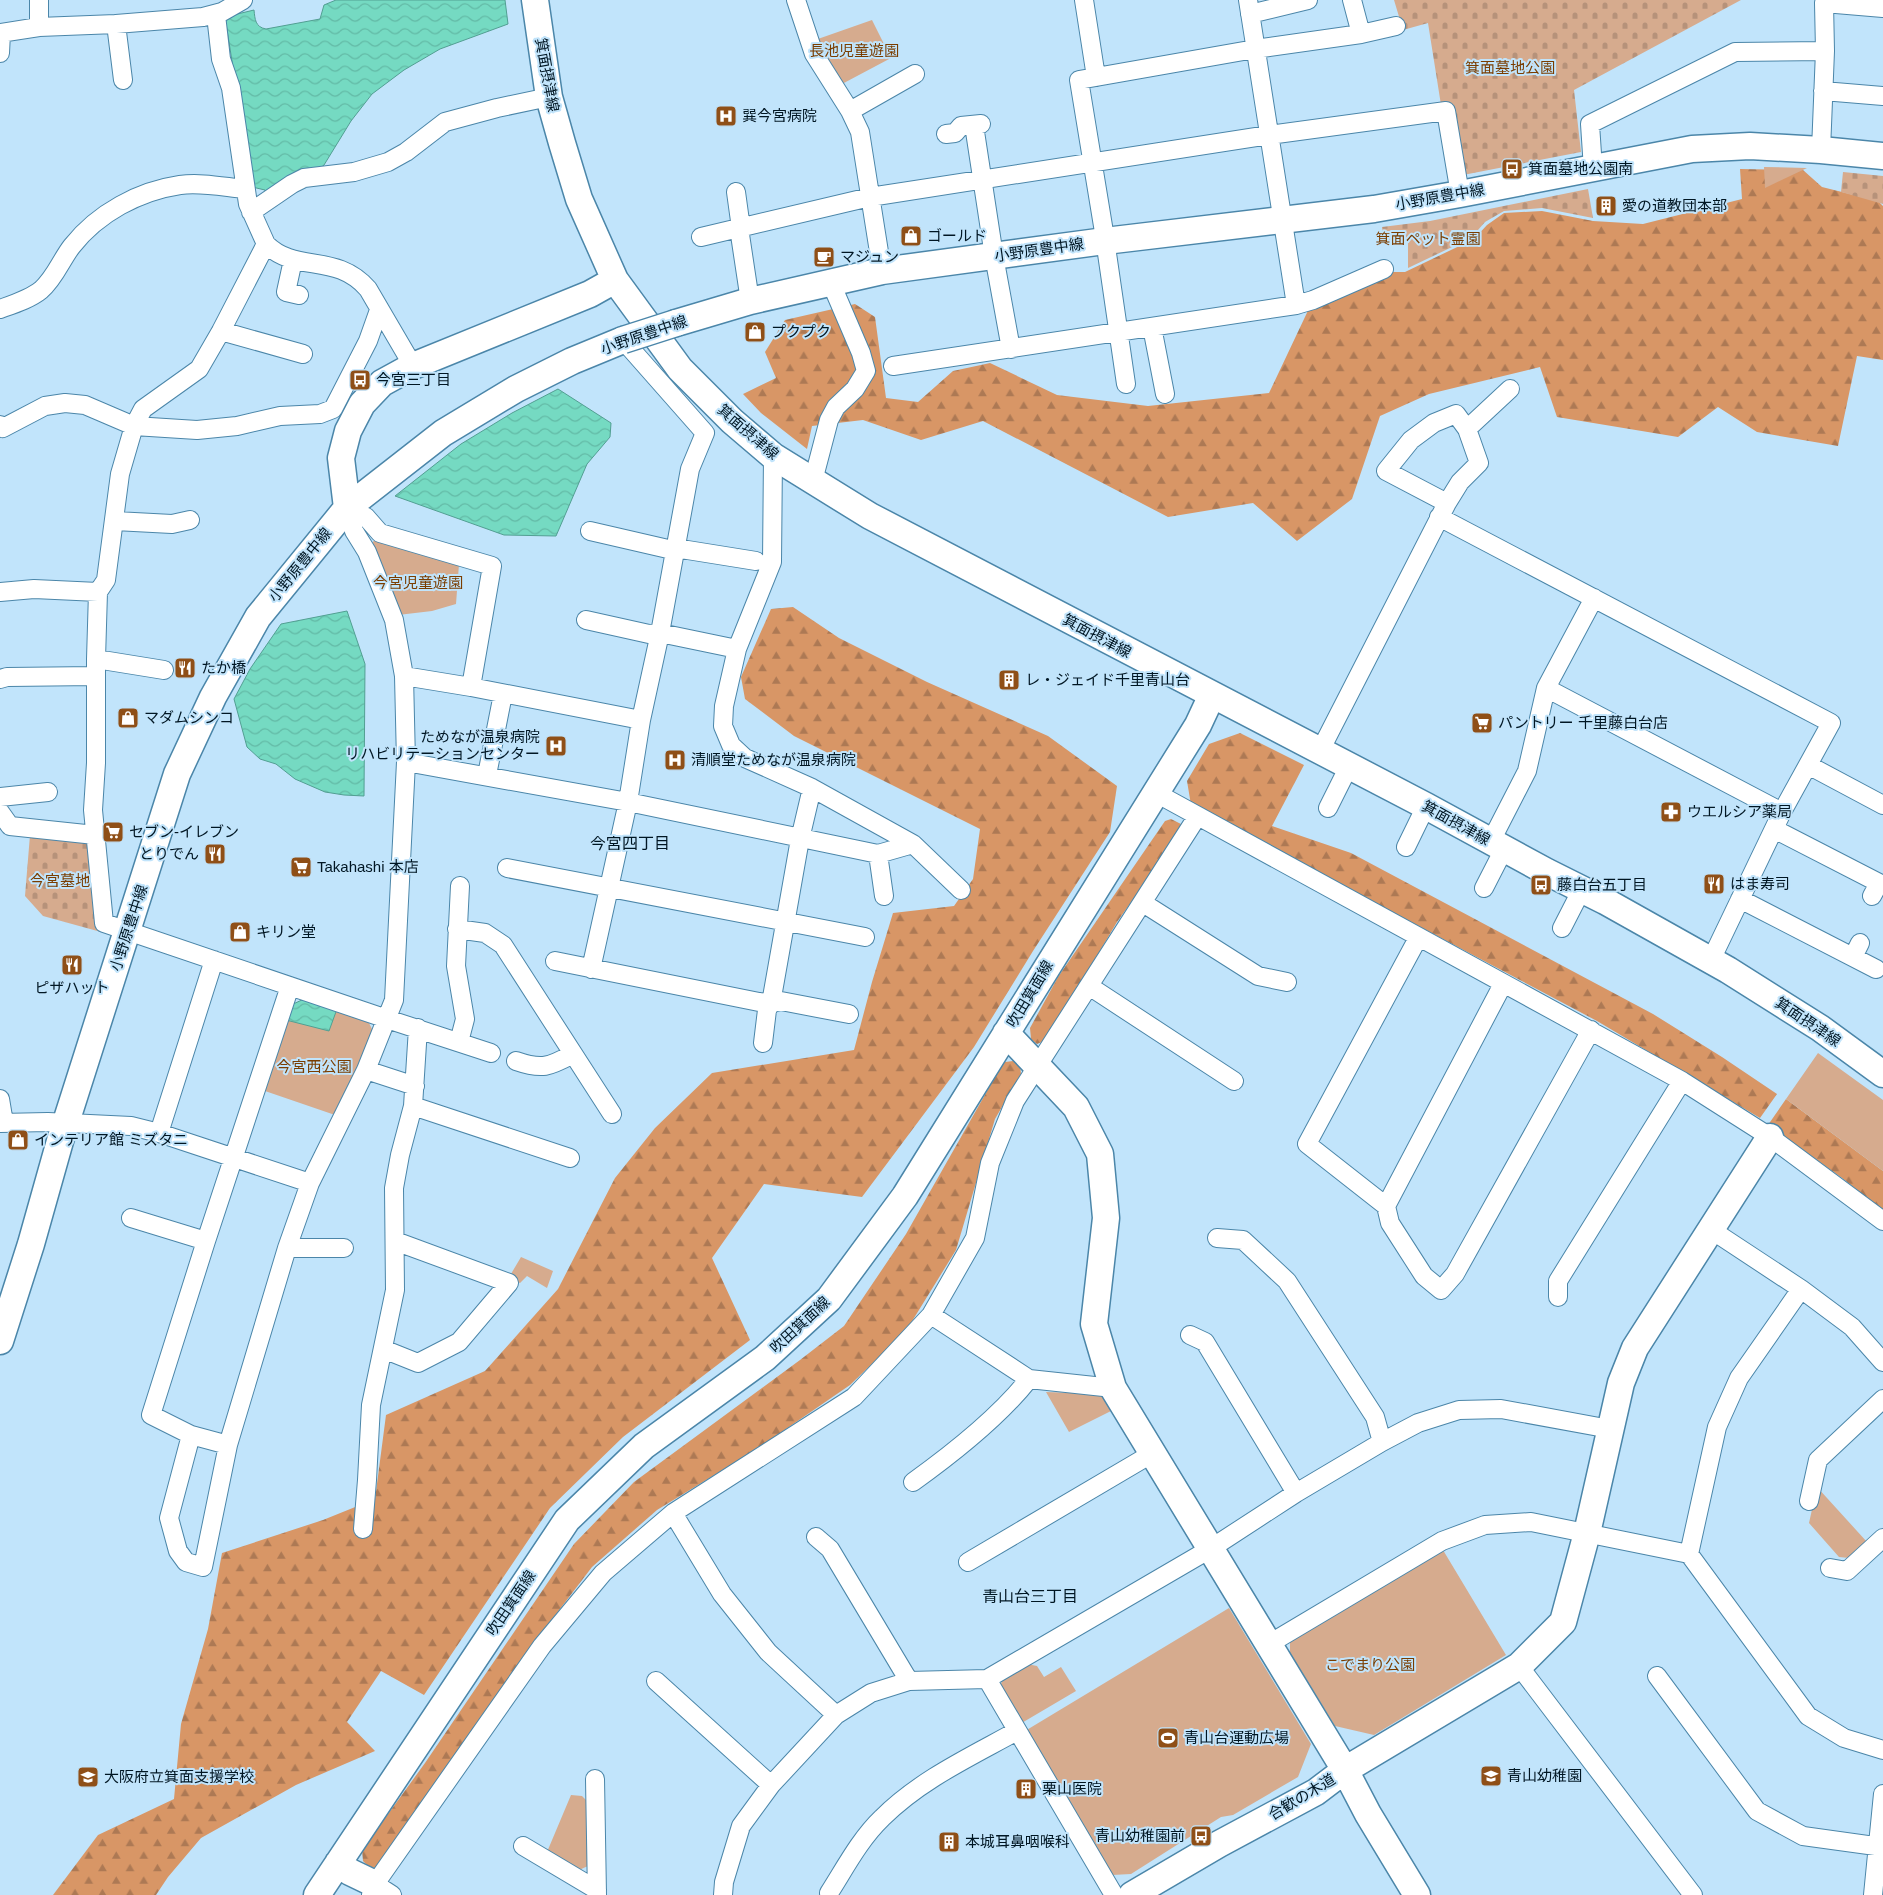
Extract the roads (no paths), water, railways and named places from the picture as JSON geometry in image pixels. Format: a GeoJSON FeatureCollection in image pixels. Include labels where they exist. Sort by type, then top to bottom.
{"type":"FeatureCollection","features":[{"type":"Feature","properties":{"kind":"street"},"geometry":{"type":"LineString","coordinates":[[39,0],[39,27]]}},
{"type":"Feature","properties":{"kind":"street"},"geometry":{"type":"LineString","coordinates":[[0,53],[0,33],[39,27],[116,24],[216,15],[243,0]]}},
{"type":"Feature","properties":{"kind":"street","name":"箕面摂津線"},"geometry":{"type":"LineString","coordinates":[[535,0],[550,97],[579,199],[615,280],[680,369],[732,421],[773,456],[870,516],[1320,750],[1582,889],[1711,960],[1820,1028],[1883,1074]]}},
{"type":"Feature","properties":{"kind":"street"},"geometry":{"type":"LineString","coordinates":[[796,0],[814,54],[850,111],[860,132],[882,271]]}},
{"type":"Feature","properties":{"kind":"street"},"geometry":{"type":"LineString","coordinates":[[1084,0],[1096,77]]}},
{"type":"Feature","properties":{"kind":"street"},"geometry":{"type":"LineString","coordinates":[[1296,305],[1281,220],[1249,7],[1308,0]]}},
{"type":"Feature","properties":{"kind":"street"},"geometry":{"type":"LineString","coordinates":[[1352,0],[1361,34]]}},
{"type":"Feature","properties":{"kind":"street"},"geometry":{"type":"LineString","coordinates":[[1822,150],[1825,51],[1824,3],[1883,8]]}},
{"type":"Feature","properties":{"kind":"street"},"geometry":{"type":"LineString","coordinates":[[216,15],[221,59],[231,88],[245,189],[251,212],[266,244],[283,257],[330,266],[352,274],[368,289],[413,366]]}},
{"type":"Feature","properties":{"kind":"street"},"geometry":{"type":"LineString","coordinates":[[116,24],[123,80]]}},
{"type":"Feature","properties":{"kind":"street"},"geometry":{"type":"LineString","coordinates":[[1126,384],[1079,80],[1255,48],[1361,34],[1396,26]]}},
{"type":"Feature","properties":{"kind":"street"},"geometry":{"type":"LineString","coordinates":[[1593,169],[1590,124],[1736,52],[1825,51]]}},
{"type":"Feature","properties":{"kind":"street"},"geometry":{"type":"LineString","coordinates":[[850,111],[915,74]]}},
{"type":"Feature","properties":{"kind":"street"},"geometry":{"type":"LineString","coordinates":[[1823,91],[1883,96]]}},
{"type":"Feature","properties":{"kind":"street"},"geometry":{"type":"LineString","coordinates":[[251,212],[304,178],[354,172],[388,162],[406,152],[444,122],[550,97]]}},
{"type":"Feature","properties":{"kind":"street"},"geometry":{"type":"LineString","coordinates":[[701,237],[870,197],[1092,164],[1268,135],[1446,111],[1460,194]]}},
{"type":"Feature","properties":{"kind":"street"},"geometry":{"type":"LineString","coordinates":[[946,134],[955,132],[961,126],[978,125],[983,180],[994,256],[1011,349]]}},
{"type":"Feature","properties":{"kind":"street","name":"小野原豊中線"},"geometry":{"type":"LineString","coordinates":[[0,1341],[32,1244],[60,1141],[177,774],[212,697],[258,617],[347,508],[443,433],[516,389],[572,361],[623,340],[750,301],[882,271],[1105,241],[1374,209],[1692,150],[1750,146],[1883,156]]}},
{"type":"Feature","properties":{"kind":"street"},"geometry":{"type":"LineString","coordinates":[[0,309],[33,296],[42,289],[49,282],[72,246],[86,231],[116,208],[136,197],[152,190],[192,184],[245,189]]}},
{"type":"Feature","properties":{"kind":"street"},"geometry":{"type":"LineString","coordinates":[[736,192],[740,221],[739,228],[750,301]]}},
{"type":"Feature","properties":{"kind":"street"},"geometry":{"type":"LineString","coordinates":[[266,244],[199,369],[143,409],[134,426],[120,474],[106,580],[98,592],[96,763],[93,810],[104,923],[387,1019],[491,1052]]}},
{"type":"Feature","properties":{"kind":"street"},"geometry":{"type":"LineString","coordinates":[[293,260],[286,292],[298,295]]}},
{"type":"Feature","properties":{"kind":"street"},"geometry":{"type":"LineString","coordinates":[[893,366],[1296,305],[1313,300],[1384,269]]}},
{"type":"Feature","properties":{"kind":"street"},"geometry":{"type":"LineString","coordinates":[[192,1435],[168,1518],[178,1551],[186,1562],[203,1567],[228,1445],[287,1248],[310,1183],[366,1070],[394,1000],[406,762],[404,676],[394,620],[367,552],[354,530],[347,508],[341,458],[348,431],[362,404],[382,382],[413,366],[590,294],[615,280]]}},
{"type":"Feature","properties":{"kind":"street"},"geometry":{"type":"LineString","coordinates":[[813,481],[829,420],[836,407],[855,389],[866,371],[862,353],[831,283]]}},
{"type":"Feature","properties":{"kind":"street"},"geometry":{"type":"LineString","coordinates":[[0,425],[3,428],[45,406],[65,403],[85,405],[134,426],[197,430],[237,426],[280,416],[320,414],[333,408],[368,341],[379,310]]}},
{"type":"Feature","properties":{"kind":"street"},"geometry":{"type":"LineString","coordinates":[[1152,327],[1165,394]]}},
{"type":"Feature","properties":{"kind":"street"},"geometry":{"type":"LineString","coordinates":[[221,331],[304,354]]}},
{"type":"Feature","properties":{"kind":"street"},"geometry":{"type":"LineString","coordinates":[[591,969],[628,802],[641,720],[660,634],[690,469],[704,433],[623,340]]}},
{"type":"Feature","properties":{"kind":"street"},"geometry":{"type":"LineString","coordinates":[[1467,429],[1510,389]]}},
{"type":"Feature","properties":{"kind":"street"},"geometry":{"type":"LineString","coordinates":[[1320,750],[1443,510],[1460,482],[1478,463],[1467,429],[1456,414],[1434,423],[1410,440],[1386,471],[1443,510],[1594,598],[1831,723],[1782,812],[1711,960]]}},
{"type":"Feature","properties":{"kind":"street"},"geometry":{"type":"LineString","coordinates":[[773,456],[772,562],[737,649],[724,706],[723,726],[731,745],[745,758],[812,788],[913,844],[961,890]]}},
{"type":"Feature","properties":{"kind":"street"},"geometry":{"type":"LineString","coordinates":[[347,508],[366,518],[380,533],[492,566],[470,687]]}},
{"type":"Feature","properties":{"kind":"street"},"geometry":{"type":"LineString","coordinates":[[115,521],[172,524],[190,520]]}},
{"type":"Feature","properties":{"kind":"street"},"geometry":{"type":"LineString","coordinates":[[590,531],[668,549],[675,548],[756,561]]}},
{"type":"Feature","properties":{"kind":"street"},"geometry":{"type":"LineString","coordinates":[[0,592],[34,589],[98,592]]}},
{"type":"Feature","properties":{"kind":"street"},"geometry":{"type":"LineString","coordinates":[[1485,888],[1498,845],[1527,771],[1546,688],[1594,598]]}},
{"type":"Feature","properties":{"kind":"street"},"geometry":{"type":"LineString","coordinates":[[586,620],[649,634],[660,634],[737,649]]}},
{"type":"Feature","properties":{"kind":"street"},"geometry":{"type":"LineString","coordinates":[[96,659],[164,670]]}},
{"type":"Feature","properties":{"kind":"street"},"geometry":{"type":"LineString","coordinates":[[0,679],[8,677],[96,676]]}},
{"type":"Feature","properties":{"kind":"street"},"geometry":{"type":"LineString","coordinates":[[404,676],[641,720]]}},
{"type":"Feature","properties":{"kind":"street"},"geometry":{"type":"LineString","coordinates":[[1546,688],[1782,812]]}},
{"type":"Feature","properties":{"kind":"street"},"geometry":{"type":"LineString","coordinates":[[487,775],[503,694]]}},
{"type":"Feature","properties":{"kind":"street","name":"吹田箕面線"},"geometry":{"type":"LineString","coordinates":[[317,1895],[567,1520],[644,1446],[764,1358],[829,1299],[905,1196],[1156,794],[1198,725],[1212,695]]}},
{"type":"Feature","properties":{"kind":"street"},"geometry":{"type":"LineString","coordinates":[[406,762],[487,775],[628,802],[878,854],[913,844]]}},
{"type":"Feature","properties":{"kind":"street"},"geometry":{"type":"LineString","coordinates":[[1808,765],[1883,805]]}},
{"type":"Feature","properties":{"kind":"street"},"geometry":{"type":"LineString","coordinates":[[1328,808],[1349,766]]}},
{"type":"Feature","properties":{"kind":"street"},"geometry":{"type":"LineString","coordinates":[[763,1043],[767,1010],[771,1003],[800,839],[812,788]]}},
{"type":"Feature","properties":{"kind":"street"},"geometry":{"type":"LineString","coordinates":[[0,797],[48,792]]}},
{"type":"Feature","properties":{"kind":"street"},"geometry":{"type":"LineString","coordinates":[[1156,794],[1682,1081],[1770,1137],[1883,1221]]}},
{"type":"Feature","properties":{"kind":"street"},"geometry":{"type":"LineString","coordinates":[[1406,847],[1426,806]]}},
{"type":"Feature","properties":{"kind":"street"},"geometry":{"type":"LineString","coordinates":[[0,812],[10,826],[95,835]]}},
{"type":"Feature","properties":{"kind":"street"},"geometry":{"type":"LineString","coordinates":[[338,1863],[379,1891],[542,1646],[603,1573],[672,1513],[854,1397],[931,1315],[974,1238],[990,1163],[1015,1101],[1197,817]]}},
{"type":"Feature","properties":{"kind":"street"},"geometry":{"type":"LineString","coordinates":[[1774,829],[1878,888]]}},
{"type":"Feature","properties":{"kind":"street"},"geometry":{"type":"LineString","coordinates":[[878,854],[884,896]]}},
{"type":"Feature","properties":{"kind":"street"},"geometry":{"type":"LineString","coordinates":[[506,868],[865,937]]}},
{"type":"Feature","properties":{"kind":"street"},"geometry":{"type":"LineString","coordinates":[[459,1042],[465,1020],[456,966],[460,886]]}},
{"type":"Feature","properties":{"kind":"street"},"geometry":{"type":"LineString","coordinates":[[1563,928],[1582,889]]}},
{"type":"Feature","properties":{"kind":"street"},"geometry":{"type":"LineString","coordinates":[[1740,899],[1857,950],[1876,969]]}},
{"type":"Feature","properties":{"kind":"street"},"geometry":{"type":"LineString","coordinates":[[1143,903],[1258,976],[1287,982]]}},
{"type":"Feature","properties":{"kind":"street"},"geometry":{"type":"LineString","coordinates":[[457,929],[485,933],[503,945],[612,1114]]}},
{"type":"Feature","properties":{"kind":"street"},"geometry":{"type":"LineString","coordinates":[[1418,938],[1306,1144],[1386,1206],[1390,1223],[1424,1276],[1441,1290],[1454,1274],[1591,1030]]}},
{"type":"Feature","properties":{"kind":"street"},"geometry":{"type":"LineString","coordinates":[[159,1133],[214,960]]}},
{"type":"Feature","properties":{"kind":"street"},"geometry":{"type":"LineString","coordinates":[[555,961],[691,990],[771,1003],[781,1001],[850,1014]]}},
{"type":"Feature","properties":{"kind":"street"},"geometry":{"type":"LineString","coordinates":[[1386,1206],[1503,984]]}},
{"type":"Feature","properties":{"kind":"street"},"geometry":{"type":"LineString","coordinates":[[228,1445],[192,1435],[151,1415],[290,986]]}},
{"type":"Feature","properties":{"kind":"street"},"geometry":{"type":"LineString","coordinates":[[1089,986],[1234,1081]]}},
{"type":"Feature","properties":{"kind":"street"},"geometry":{"type":"LineString","coordinates":[[363,1529],[371,1405],[395,1290],[394,1188],[400,1155],[413,1106],[418,1028]]}},
{"type":"Feature","properties":{"kind":"street"},"geometry":{"type":"LineString","coordinates":[[1006,1033],[1076,1107],[1100,1154],[1106,1218],[1094,1324],[1113,1388],[1345,1770],[1519,1666],[1564,1622],[1587,1533],[1621,1383],[1635,1348],[1770,1137]]}},
{"type":"Feature","properties":{"kind":"street"},"geometry":{"type":"LineString","coordinates":[[516,1061],[531,1066],[551,1066],[573,1054]]}},
{"type":"Feature","properties":{"kind":"street"},"geometry":{"type":"LineString","coordinates":[[366,1070],[415,1086]]}},
{"type":"Feature","properties":{"kind":"street"},"geometry":{"type":"LineString","coordinates":[[1558,1297],[1558,1281],[1682,1081]]}},
{"type":"Feature","properties":{"kind":"street"},"geometry":{"type":"LineString","coordinates":[[0,1099],[2,1123],[67,1122],[131,1126],[159,1133],[310,1183]]}},
{"type":"Feature","properties":{"kind":"street"},"geometry":{"type":"LineString","coordinates":[[413,1106],[570,1158]]}},
{"type":"Feature","properties":{"kind":"street"},"geometry":{"type":"LineString","coordinates":[[131,1218],[206,1241]]}},
{"type":"Feature","properties":{"kind":"street"},"geometry":{"type":"LineString","coordinates":[[1710,1229],[1801,1289],[1852,1327],[1883,1362]]}},
{"type":"Feature","properties":{"kind":"street"},"geometry":{"type":"LineString","coordinates":[[1217,1238],[1243,1240],[1287,1281],[1374,1417],[1382,1442]]}},
{"type":"Feature","properties":{"kind":"street"},"geometry":{"type":"LineString","coordinates":[[383,1349],[418,1363],[458,1342],[509,1284],[395,1240]]}},
{"type":"Feature","properties":{"kind":"street"},"geometry":{"type":"LineString","coordinates":[[287,1248],[344,1248]]}},
{"type":"Feature","properties":{"kind":"street"},"geometry":{"type":"LineString","coordinates":[[1689,1554],[1717,1427],[1739,1378],[1801,1289]]}},
{"type":"Feature","properties":{"kind":"street"},"geometry":{"type":"LineString","coordinates":[[931,1315],[1029,1379],[1113,1388]]}},
{"type":"Feature","properties":{"kind":"street"},"geometry":{"type":"LineString","coordinates":[[1190,1335],[1205,1342],[1296,1493]]}},
{"type":"Feature","properties":{"kind":"street"},"geometry":{"type":"LineString","coordinates":[[913,1482],[937,1465],[1013,1399],[1029,1379]]}},
{"type":"Feature","properties":{"kind":"street"},"geometry":{"type":"LineString","coordinates":[[1809,1501],[1818,1460],[1883,1399]]}},
{"type":"Feature","properties":{"kind":"street"},"geometry":{"type":"LineString","coordinates":[[723,1895],[724,1882],[741,1826],[771,1786],[836,1715],[871,1693],[909,1681],[986,1679],[1210,1549],[1296,1493],[1418,1423],[1460,1410],[1501,1409],[1610,1429]]}},
{"type":"Feature","properties":{"kind":"street"},"geometry":{"type":"LineString","coordinates":[[968,1562],[1153,1453]]}},
{"type":"Feature","properties":{"kind":"street"},"geometry":{"type":"LineString","coordinates":[[672,1513],[717,1587],[768,1652],[836,1715]]}},
{"type":"Feature","properties":{"kind":"street"},"geometry":{"type":"LineString","coordinates":[[1269,1644],[1442,1542],[1485,1525],[1531,1522],[1689,1554],[1808,1716],[1844,1738],[1883,1750]]}},
{"type":"Feature","properties":{"kind":"street"},"geometry":{"type":"LineString","coordinates":[[816,1536],[830,1549],[909,1681]]}},
{"type":"Feature","properties":{"kind":"street"},"geometry":{"type":"LineString","coordinates":[[1830,1568],[1847,1571],[1883,1538]]}},
{"type":"Feature","properties":{"kind":"street"},"geometry":{"type":"LineString","coordinates":[[1519,1666],[1693,1895]]}},
{"type":"Feature","properties":{"kind":"street"},"geometry":{"type":"LineString","coordinates":[[1657,1676],[1757,1811],[1804,1836],[1880,1847]]}},
{"type":"Feature","properties":{"kind":"street"},"geometry":{"type":"LineString","coordinates":[[986,1679],[1114,1895]]}},
{"type":"Feature","properties":{"kind":"street"},"geometry":{"type":"LineString","coordinates":[[656,1681],[771,1786]]}},
{"type":"Feature","properties":{"kind":"street"},"geometry":{"type":"LineString","coordinates":[[829,1893],[856,1851],[881,1819],[918,1787],[1017,1731]]}},
{"type":"Feature","properties":{"kind":"street","name":"合歓の木道"},"geometry":{"type":"LineString","coordinates":[[1132,1895],[1219,1844],[1316,1792],[1345,1770],[1368,1814],[1417,1895]]}},
{"type":"Feature","properties":{"kind":"street"},"geometry":{"type":"LineString","coordinates":[[595,1779],[597,1892]]}},
{"type":"Feature","properties":{"kind":"street"},"geometry":{"type":"LineString","coordinates":[[1874,1895],[1880,1847],[1883,1794]]}},
{"type":"Feature","properties":{"kind":"street"},"geometry":{"type":"LineString","coordinates":[[523,1846],[597,1892]]}},
{"type":"Feature","properties":{"kind":"water"},"geometry":{"type":"Polygon","coordinates":[[[336,0],[505,0],[508,24],[440,49],[404,70],[372,94],[351,121],[324,165],[317,171],[265,198],[265,190],[252,187],[225,17],[254,10],[255,19],[258,24],[266,29],[320,19],[324,5],[336,0]]]}},
{"type":"Feature","properties":{"kind":"water"},"geometry":{"type":"Polygon","coordinates":[[[558,389],[611,423],[610,437],[587,464],[556,536],[504,535],[395,496],[461,444],[512,413],[558,389]]]}},
{"type":"Feature","properties":{"kind":"water"},"geometry":{"type":"Polygon","coordinates":[[[347,611],[365,664],[364,796],[325,792],[295,779],[276,764],[260,759],[247,747],[234,699],[250,669],[281,624],[347,611]]]}},
{"type":"Feature","properties":{"kind":"water"},"geometry":{"type":"Polygon","coordinates":[[[304,999],[337,1009],[329,1031],[286,1020],[291,1005],[304,999]]]}},
{"type":"Feature","properties":{"kind":"place","name":"巽今宮病院"},"geometry":{"type":"Point","coordinates":[726,116]}},
{"type":"Feature","properties":{"kind":"place","name":"箕面墓地公園南"},"geometry":{"type":"Point","coordinates":[1512,169]}},
{"type":"Feature","properties":{"kind":"place","name":"愛の道教団本部"},"geometry":{"type":"Point","coordinates":[1606,206]}},
{"type":"Feature","properties":{"kind":"place","name":"ゴールド"},"geometry":{"type":"Point","coordinates":[911,236]}},
{"type":"Feature","properties":{"kind":"place","name":"マジュン"},"geometry":{"type":"Point","coordinates":[824,257]}},
{"type":"Feature","properties":{"kind":"place","name":"プクプク"},"geometry":{"type":"Point","coordinates":[755,332]}},
{"type":"Feature","properties":{"kind":"place","name":"今宮三丁目"},"geometry":{"type":"Point","coordinates":[360,380]}},
{"type":"Feature","properties":{"kind":"place","name":"たか橋"},"geometry":{"type":"Point","coordinates":[185,668]}},
{"type":"Feature","properties":{"kind":"place","name":"レ・ジェイド千里青山台"},"geometry":{"type":"Point","coordinates":[1009,680]}},
{"type":"Feature","properties":{"kind":"place","name":"マダムシンコ"},"geometry":{"type":"Point","coordinates":[128,718]}},
{"type":"Feature","properties":{"kind":"place","name":"パントリー 千里藤白台店"},"geometry":{"type":"Point","coordinates":[1482,723]}},
{"type":"Feature","properties":{"kind":"place","name":"ためなが温泉病院 リハビリテーションセンター"},"geometry":{"type":"Point","coordinates":[556,746]}},
{"type":"Feature","properties":{"kind":"place","name":"清順堂ためなが温泉病院"},"geometry":{"type":"Point","coordinates":[675,760]}},
{"type":"Feature","properties":{"kind":"place","name":"ウエルシア薬局"},"geometry":{"type":"Point","coordinates":[1671,812]}},
{"type":"Feature","properties":{"kind":"place","name":"セブン-イレブン"},"geometry":{"type":"Point","coordinates":[113,832]}},
{"type":"Feature","properties":{"kind":"place","name":"とりでん"},"geometry":{"type":"Point","coordinates":[215,854]}},
{"type":"Feature","properties":{"kind":"place","name":"Takahashi 本店"},"geometry":{"type":"Point","coordinates":[301,867]}},
{"type":"Feature","properties":{"kind":"place","name":"はま寿司"},"geometry":{"type":"Point","coordinates":[1714,884]}},
{"type":"Feature","properties":{"kind":"place","name":"藤白台五丁目"},"geometry":{"type":"Point","coordinates":[1541,885]}},
{"type":"Feature","properties":{"kind":"place","name":"キリン堂"},"geometry":{"type":"Point","coordinates":[240,932]}},
{"type":"Feature","properties":{"kind":"place","name":"ピザハット"},"geometry":{"type":"Point","coordinates":[72,965]}},
{"type":"Feature","properties":{"kind":"place","name":"インテリア館 ミズタニ"},"geometry":{"type":"Point","coordinates":[18,1140]}},
{"type":"Feature","properties":{"kind":"place","name":"青山台運動広場"},"geometry":{"type":"Point","coordinates":[1168,1738]}},
{"type":"Feature","properties":{"kind":"place","name":"青山幼稚園"},"geometry":{"type":"Point","coordinates":[1491,1776]}},
{"type":"Feature","properties":{"kind":"place","name":"大阪府立箕面支援学校"},"geometry":{"type":"Point","coordinates":[88,1777]}},
{"type":"Feature","properties":{"kind":"place","name":"栗山医院"},"geometry":{"type":"Point","coordinates":[1026,1789]}},
{"type":"Feature","properties":{"kind":"place","name":"青山幼稚園前"},"geometry":{"type":"Point","coordinates":[1201,1836]}},
{"type":"Feature","properties":{"kind":"place","name":"本城耳鼻咽喉科"},"geometry":{"type":"Point","coordinates":[949,1842]}},
{"type":"Feature","properties":{"kind":"district","name":"今宮四丁目"},"geometry":{"type":"Point","coordinates":[630,843]}},
{"type":"Feature","properties":{"kind":"district","name":"青山台三丁目"},"geometry":{"type":"Point","coordinates":[1030,1596]}},
{"type":"Feature","properties":{"kind":"park label","name":"長池児童遊園"},"geometry":{"type":"Point","coordinates":[854,51]}},
{"type":"Feature","properties":{"kind":"park label","name":"箕面墓地公園"},"geometry":{"type":"Point","coordinates":[1510,68]}},
{"type":"Feature","properties":{"kind":"park label","name":"箕面ペット霊園"},"geometry":{"type":"Point","coordinates":[1428,239]}},
{"type":"Feature","properties":{"kind":"park label","name":"今宮児童遊園"},"geometry":{"type":"Point","coordinates":[418,583]}},
{"type":"Feature","properties":{"kind":"park label","name":"今宮墓地"},"geometry":{"type":"Point","coordinates":[60,881]}},
{"type":"Feature","properties":{"kind":"park label","name":"今宮西公園"},"geometry":{"type":"Point","coordinates":[314,1067]}},
{"type":"Feature","properties":{"kind":"park label","name":"こでまり公園"},"geometry":{"type":"Point","coordinates":[1370,1665]}}]}
